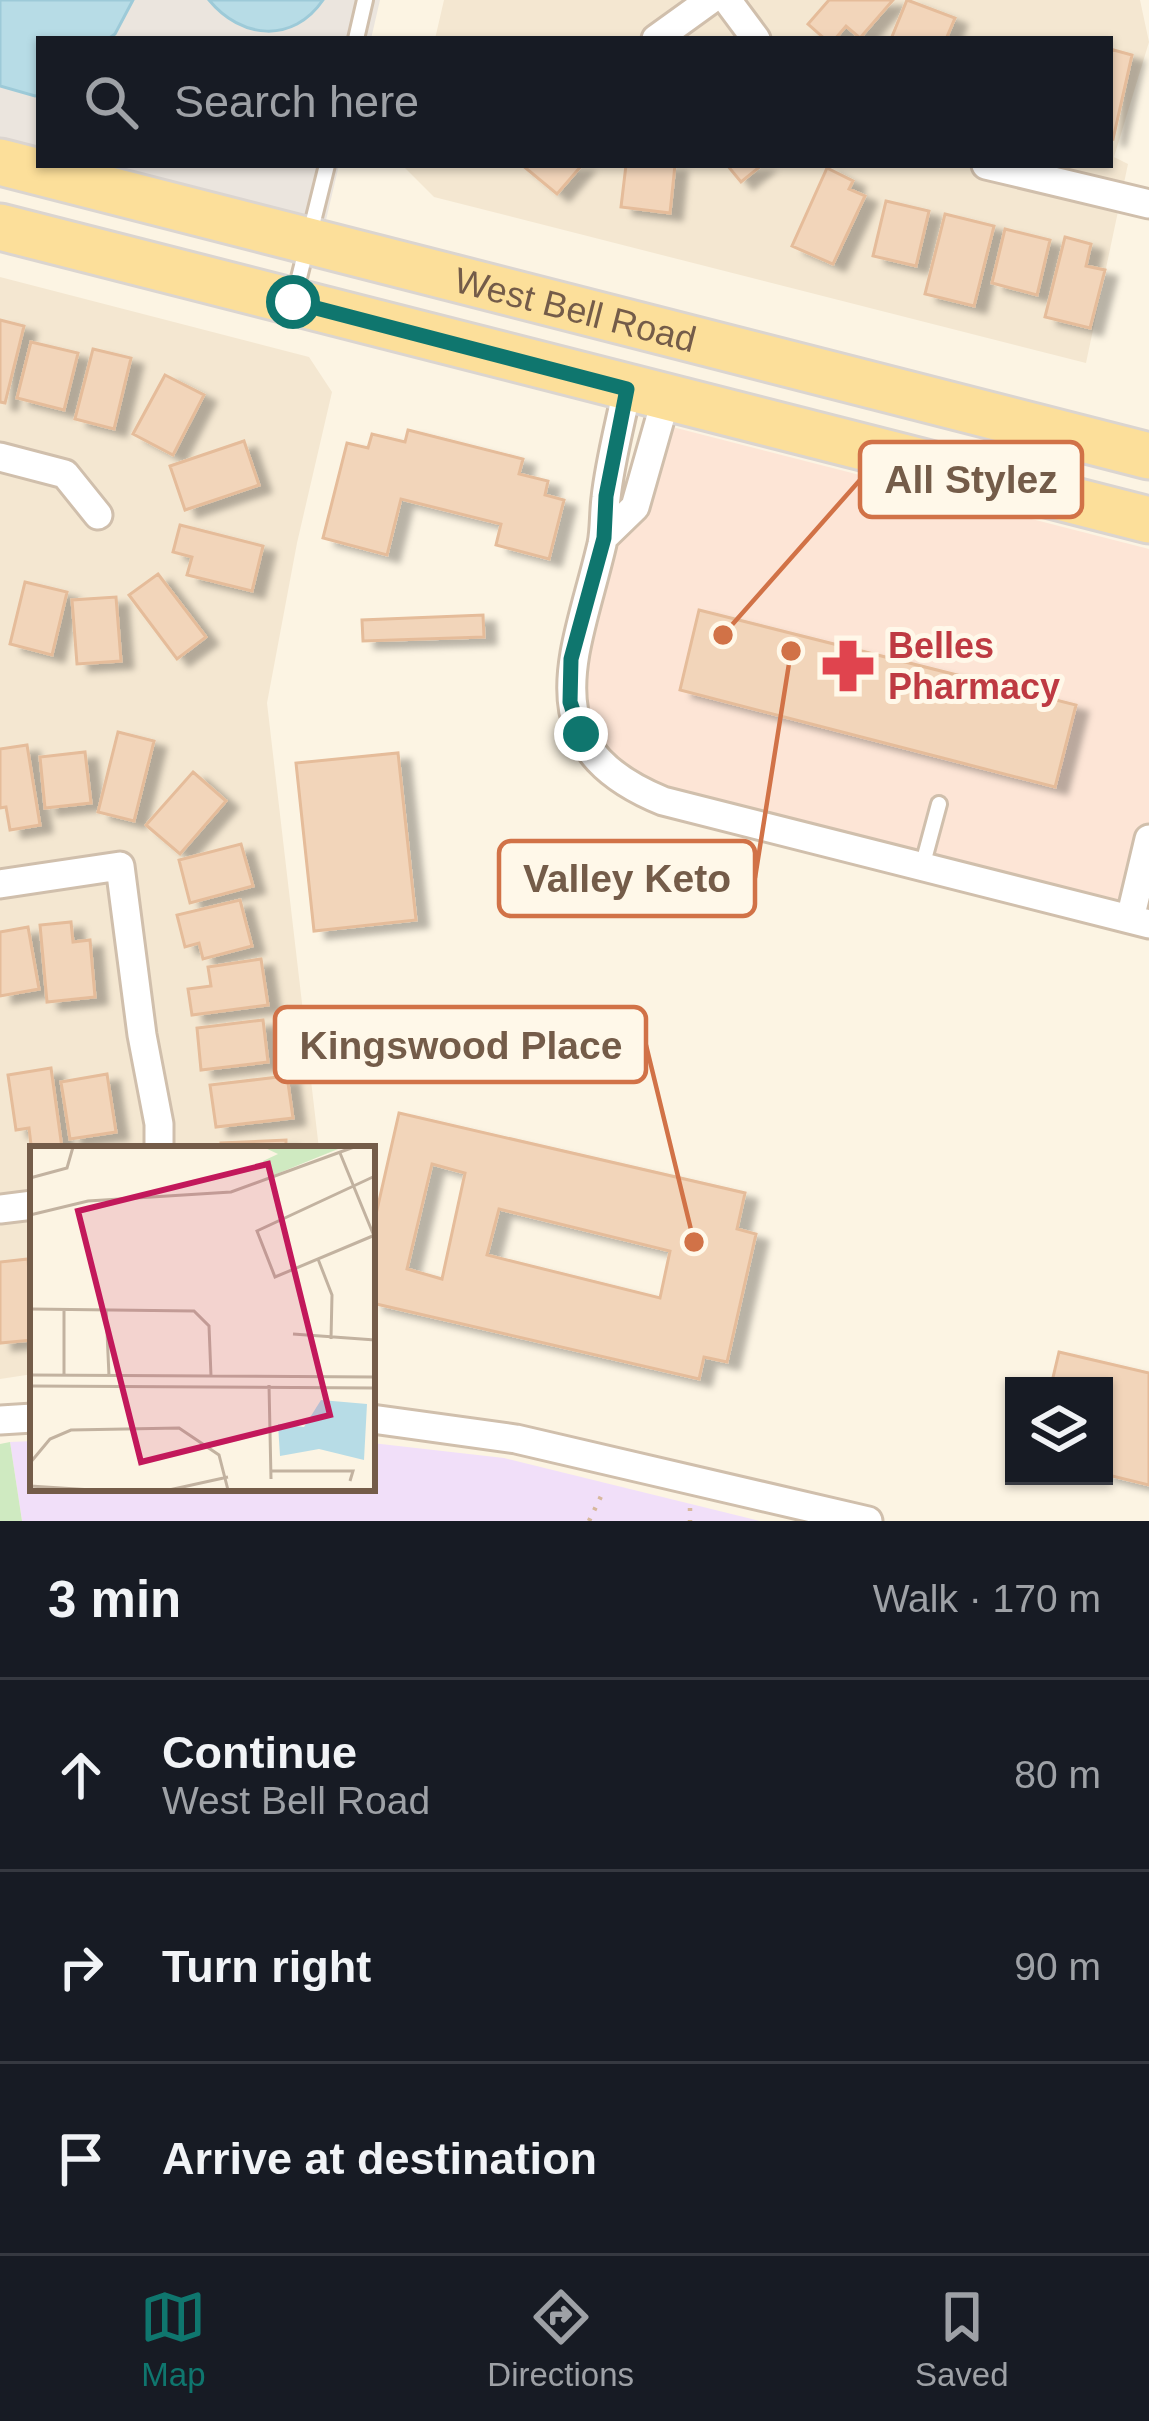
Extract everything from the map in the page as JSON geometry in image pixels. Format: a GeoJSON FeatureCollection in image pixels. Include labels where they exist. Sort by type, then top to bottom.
{"type":"FeatureCollection","features":[{"type":"Feature","properties":{"kind":"main road","name":"West Bell Road"},"geometry":{"type":"LineString","coordinates":[[0,162],[1149,456]]}},
{"type":"Feature","properties":{"kind":"main road","name":"West Bell Road"},"geometry":{"type":"LineString","coordinates":[[0,227],[1149,520]]}},
{"type":"Feature","properties":{"kind":"street"},"geometry":{"type":"LineString","coordinates":[[660,36],[710,0]]}},
{"type":"Feature","properties":{"kind":"street"},"geometry":{"type":"LineString","coordinates":[[727,0],[754,36]]}},
{"type":"Feature","properties":{"kind":"street"},"geometry":{"type":"LineString","coordinates":[[999,168],[1149,203]]}},
{"type":"Feature","properties":{"kind":"street"},"geometry":{"type":"LineString","coordinates":[[646,393],[606,496],[604,538],[571,659],[570,702],[581,734],[602,764],[631,788],[662,801],[1139,922],[1149,839]]}},
{"type":"Feature","properties":{"kind":"street"},"geometry":{"type":"LineString","coordinates":[[604,538],[635,507],[646,393]]}},
{"type":"Feature","properties":{"kind":"street"},"geometry":{"type":"LineString","coordinates":[[0,458],[65,474],[98,515]]}},
{"type":"Feature","properties":{"kind":"street"},"geometry":{"type":"LineString","coordinates":[[0,884],[120,866],[159,1146]]}},
{"type":"Feature","properties":{"kind":"street"},"geometry":{"type":"LineString","coordinates":[[0,1209],[30,1204]]}},
{"type":"Feature","properties":{"kind":"street"},"geometry":{"type":"LineString","coordinates":[[0,1420],[30,1418]]}},
{"type":"Feature","properties":{"kind":"street"},"geometry":{"type":"LineString","coordinates":[[375,1419],[555,1447],[868,1521]]}},
{"type":"Feature","properties":{"kind":"lane"},"geometry":{"type":"LineString","coordinates":[[357,36],[365,0]]}},
{"type":"Feature","properties":{"kind":"lane"},"geometry":{"type":"LineString","coordinates":[[293,302],[326,168]]}},
{"type":"Feature","properties":{"kind":"lane"},"geometry":{"type":"LineString","coordinates":[[922,866],[939,804]]}},
{"type":"Feature","properties":{"kind":"shaded area"},"geometry":{"type":"Polygon","coordinates":[[[0,0],[380,0],[372,36],[36,36],[36,146],[0,138],[0,0]]]}},
{"type":"Feature","properties":{"kind":"shaded area"},"geometry":{"type":"Polygon","coordinates":[[[444,0],[1140,0],[1149,42],[1114,157],[1128,164],[1086,363],[434,197],[405,168],[1113,168],[1113,36],[436,36],[444,0]]]}},
{"type":"Feature","properties":{"kind":"shaded area"},"geometry":{"type":"Polygon","coordinates":[[[121,168],[338,168],[326,220],[121,168]]]}},
{"type":"Feature","properties":{"kind":"shaded area"},"geometry":{"type":"Polygon","coordinates":[[[0,277],[309,357],[332,392],[267,703],[319,1146],[30,1146],[30,1374],[0,1379],[0,277]]]}},
{"type":"Feature","properties":{"kind":"shaded area"},"geometry":{"type":"Polygon","coordinates":[[[649,421],[1149,549],[1149,914],[650,788],[613,765],[595,735],[584,702],[584,667],[649,421]]]}},
{"type":"Feature","properties":{"kind":"shaded area"},"geometry":{"type":"Polygon","coordinates":[[[30,1441],[30,1491],[375,1491],[375,1443],[504,1458],[760,1521],[22,1521],[10,1442],[30,1441]]]}},
{"type":"Feature","properties":{"kind":"green space"},"geometry":{"type":"Polygon","coordinates":[[[10,1442],[22,1521],[0,1521],[0,1444],[10,1442]]]}},
{"type":"Feature","properties":{"kind":"water"},"geometry":{"type":"Polygon","coordinates":[[[0,0],[133,0],[112,36],[36,36],[36,96],[0,86],[0,0]]]}},
{"type":"Feature","properties":{"kind":"water"},"geometry":{"type":"Polygon","coordinates":[[[209,0],[323,0],[297,24],[267,31],[236,23],[209,0]]]}},
{"type":"Feature","properties":{"kind":"building"},"geometry":{"type":"Polygon","coordinates":[[[829,0],[893,0],[862,36],[846,26],[838,36],[822,36],[808,24],[829,0]]]}},
{"type":"Feature","properties":{"kind":"building"},"geometry":{"type":"Polygon","coordinates":[[[907,0],[955,18],[947,36],[892,36],[907,0]]]}},
{"type":"Feature","properties":{"kind":"building"},"geometry":{"type":"Polygon","coordinates":[[[1113,50],[1132,55],[1113,139],[1113,50]]]}},
{"type":"Feature","properties":{"kind":"building"},"geometry":{"type":"Polygon","coordinates":[[[526,168],[579,168],[557,194],[526,168]]]}},
{"type":"Feature","properties":{"kind":"building"},"geometry":{"type":"Polygon","coordinates":[[[626,168],[675,168],[670,213],[621,207],[626,168]]]}},
{"type":"Feature","properties":{"kind":"building"},"geometry":{"type":"Polygon","coordinates":[[[729,168],[758,168],[741,182],[729,168]]]}},
{"type":"Feature","properties":{"kind":"building"},"geometry":{"type":"Polygon","coordinates":[[[827,168],[853,181],[849,189],[865,196],[833,264],[792,246],[827,168]]]}},
{"type":"Feature","properties":{"kind":"building"},"geometry":{"type":"Polygon","coordinates":[[[886,201],[929,211],[916,266],[873,256],[886,201]]]}},
{"type":"Feature","properties":{"kind":"building"},"geometry":{"type":"Polygon","coordinates":[[[945,214],[994,226],[974,306],[925,294],[945,214]]]}},
{"type":"Feature","properties":{"kind":"building"},"geometry":{"type":"Polygon","coordinates":[[[1005,229],[1050,240],[1037,295],[992,283],[1005,229]]]}},
{"type":"Feature","properties":{"kind":"building"},"geometry":{"type":"Polygon","coordinates":[[[1065,237],[1091,244],[1086,266],[1105,270],[1090,328],[1045,317],[1065,237]]]}},
{"type":"Feature","properties":{"kind":"building"},"geometry":{"type":"Polygon","coordinates":[[[0,320],[24,326],[5,403],[0,402],[0,320]]]}},
{"type":"Feature","properties":{"kind":"building"},"geometry":{"type":"Polygon","coordinates":[[[31,342],[78,353],[64,410],[17,398],[31,342]]]}},
{"type":"Feature","properties":{"kind":"building"},"geometry":{"type":"Polygon","coordinates":[[[93,349],[131,358],[114,429],[75,419],[93,349]]]}},
{"type":"Feature","properties":{"kind":"building"},"geometry":{"type":"Polygon","coordinates":[[[165,375],[204,395],[173,455],[133,434],[165,375]]]}},
{"type":"Feature","properties":{"kind":"building"},"geometry":{"type":"Polygon","coordinates":[[[408,430],[523,459],[519,474],[548,481],[545,495],[564,500],[549,559],[496,545],[501,524],[401,499],[387,555],[323,538],[347,443],[368,448],[372,434],[405,442],[408,430]]]}},
{"type":"Feature","properties":{"kind":"building"},"geometry":{"type":"Polygon","coordinates":[[[244,441],[259,485],[185,510],[170,466],[244,441]]]}},
{"type":"Feature","properties":{"kind":"building"},"geometry":{"type":"Polygon","coordinates":[[[180,525],[263,546],[252,591],[187,575],[192,557],[173,552],[180,525]]]}},
{"type":"Feature","properties":{"kind":"building"},"geometry":{"type":"Polygon","coordinates":[[[158,574],[206,637],[177,659],[129,595],[158,574]]]}},
{"type":"Feature","properties":{"kind":"building"},"geometry":{"type":"Polygon","coordinates":[[[25,582],[67,592],[52,655],[10,644],[25,582]]]}},
{"type":"Feature","properties":{"kind":"building"},"geometry":{"type":"Polygon","coordinates":[[[116,597],[121,661],[77,664],[72,600],[116,597]]]}},
{"type":"Feature","properties":{"kind":"building"},"geometry":{"type":"Polygon","coordinates":[[[699,610],[1076,705],[1055,787],[680,690],[699,610]]]}},
{"type":"Feature","properties":{"kind":"building"},"geometry":{"type":"Polygon","coordinates":[[[483,615],[484,637],[363,641],[362,620],[483,615]]]}},
{"type":"Feature","properties":{"kind":"building"},"geometry":{"type":"Polygon","coordinates":[[[118,732],[154,741],[134,821],[98,812],[118,732]]]}},
{"type":"Feature","properties":{"kind":"building"},"geometry":{"type":"Polygon","coordinates":[[[27,745],[40,825],[10,830],[6,807],[0,808],[0,749],[27,745]]]}},
{"type":"Feature","properties":{"kind":"building"},"geometry":{"type":"Polygon","coordinates":[[[85,752],[91,803],[45,808],[40,757],[85,752]]]}},
{"type":"Feature","properties":{"kind":"building"},"geometry":{"type":"Polygon","coordinates":[[[398,753],[416,920],[314,931],[296,763],[398,753]]]}},
{"type":"Feature","properties":{"kind":"building"},"geometry":{"type":"Polygon","coordinates":[[[193,772],[226,801],[180,854],[146,825],[193,772]]]}},
{"type":"Feature","properties":{"kind":"building"},"geometry":{"type":"Polygon","coordinates":[[[241,844],[253,886],[190,903],[179,860],[241,844]]]}},
{"type":"Feature","properties":{"kind":"building"},"geometry":{"type":"Polygon","coordinates":[[[240,900],[252,946],[203,959],[199,943],[185,947],[177,915],[240,900]]]}},
{"type":"Feature","properties":{"kind":"building"},"geometry":{"type":"Polygon","coordinates":[[[71,922],[73,942],[90,940],[95,997],[47,1002],[40,925],[71,922]]]}},
{"type":"Feature","properties":{"kind":"building"},"geometry":{"type":"Polygon","coordinates":[[[28,927],[39,989],[0,996],[0,932],[28,927]]]}},
{"type":"Feature","properties":{"kind":"building"},"geometry":{"type":"Polygon","coordinates":[[[261,959],[268,1005],[192,1015],[188,989],[211,986],[208,967],[261,959]]]}},
{"type":"Feature","properties":{"kind":"building"},"geometry":{"type":"Polygon","coordinates":[[[263,1020],[268,1062],[201,1070],[197,1028],[263,1020]]]}},
{"type":"Feature","properties":{"kind":"building"},"geometry":{"type":"Polygon","coordinates":[[[51,1068],[62,1146],[31,1146],[29,1128],[16,1130],[8,1075],[51,1068]]]}},
{"type":"Feature","properties":{"kind":"building"},"geometry":{"type":"Polygon","coordinates":[[[107,1074],[116,1132],[70,1139],[61,1082],[107,1074]]]}},
{"type":"Feature","properties":{"kind":"building"},"geometry":{"type":"Polygon","coordinates":[[[287,1076],[293,1118],[216,1127],[210,1085],[287,1076]]]}},
{"type":"Feature","properties":{"kind":"building"},"geometry":{"type":"Polygon","coordinates":[[[399,1113],[745,1193],[737,1229],[756,1234],[727,1362],[704,1357],[699,1379],[375,1304],[375,1219],[399,1113]],[[432,1164],[407,1269],[442,1279],[465,1173],[432,1164]],[[499,1209],[487,1255],[660,1298],[670,1251],[499,1209]]]}},
{"type":"Feature","properties":{"kind":"building"},"geometry":{"type":"Polygon","coordinates":[[[286,1140],[286,1146],[221,1146],[286,1140]]]}},
{"type":"Feature","properties":{"kind":"building"},"geometry":{"type":"Polygon","coordinates":[[[28,1259],[30,1340],[0,1343],[0,1262],[28,1259]]]}},
{"type":"Feature","properties":{"kind":"building"},"geometry":{"type":"Polygon","coordinates":[[[1059,1352],[1149,1373],[1149,1485],[1113,1476],[1113,1377],[1053,1377],[1059,1352]]]}},
{"type":"Feature","properties":{"kind":"place","name":"All Stylez"},"geometry":{"type":"Point","coordinates":[723,635]}},
{"type":"Feature","properties":{"kind":"place","name":"Valley Keto"},"geometry":{"type":"Point","coordinates":[791,651]}},
{"type":"Feature","properties":{"kind":"place","name":"Belles Pharmacy"},"geometry":{"type":"Point","coordinates":[848,666]}},
{"type":"Feature","properties":{"kind":"place","name":"Kingswood Place"},"geometry":{"type":"Point","coordinates":[694,1242]}},
{"type":"Feature","properties":{"kind":"route"},"geometry":{"type":"LineString","coordinates":[[293,302],[627,389],[606,496],[604,538],[571,659],[570,702],[581,734]]}}]}
